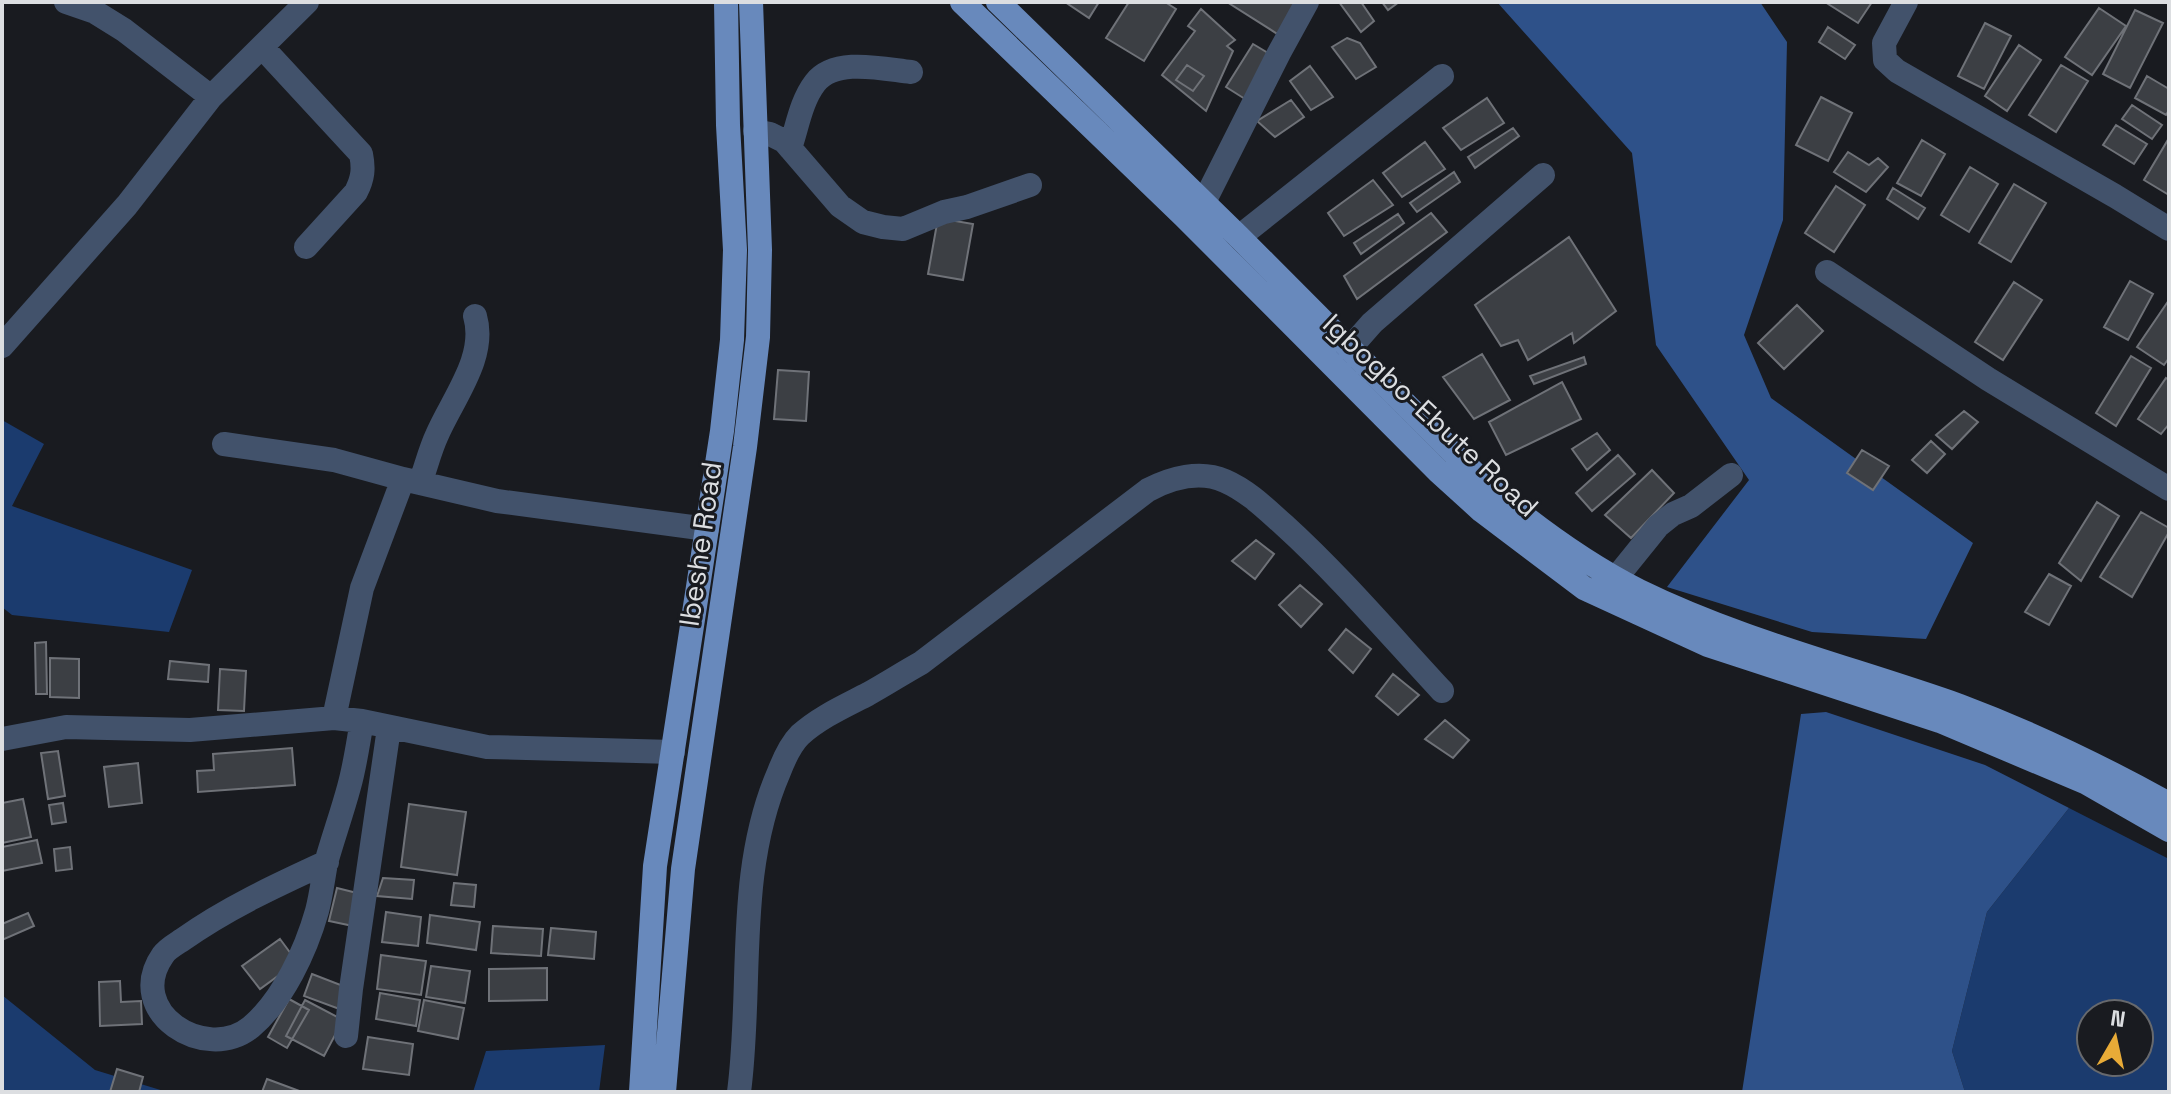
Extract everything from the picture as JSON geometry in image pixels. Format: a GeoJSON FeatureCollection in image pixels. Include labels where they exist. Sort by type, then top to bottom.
{"type":"FeatureCollection","features":[{"type":"Feature","properties":{"kind":"main road","name":"Ibeshe Road"},"geometry":{"type":"LineString","coordinates":[[641,1092],[655,866],[722,431],[732,340],[735,250],[728,125],[726,2]]}},
{"type":"Feature","properties":{"kind":"main road","name":"Ibeshe Road"},"geometry":{"type":"LineString","coordinates":[[664,1092],[683,869],[745,447],[758,337],[760,250],[751,2]]}},
{"type":"Feature","properties":{"kind":"main road","name":"Igbogbo-Ebute Road"},"geometry":{"type":"LineString","coordinates":[[963,2],[1184,216],[1438,471],[1482,511],[1584,588],[1708,645],[1954,727],[2087,783],[2169,830]]}},
{"type":"Feature","properties":{"kind":"main road","name":"Igbogbo-Ebute Road"},"geometry":{"type":"LineString","coordinates":[[998,2],[1239,237],[1489,488],[1531,523],[1581,558],[1639,590],[1731,631],[1960,707],[2064,749],[2167,800]]}},
{"type":"Feature","properties":{"kind":"street"},"geometry":{"type":"LineString","coordinates":[[66,2],[95,12],[124,30],[211,97]]}},
{"type":"Feature","properties":{"kind":"street"},"geometry":{"type":"LineString","coordinates":[[2,346],[127,205],[211,97],[307,2]]}},
{"type":"Feature","properties":{"kind":"street"},"geometry":{"type":"LineString","coordinates":[[1203,204],[1307,2]]}},
{"type":"Feature","properties":{"kind":"street"},"geometry":{"type":"LineString","coordinates":[[1906,2],[1884,43],[1885,60],[1897,71],[2169,229]]}},
{"type":"Feature","properties":{"kind":"street"},"geometry":{"type":"LineString","coordinates":[[262,47],[361,154],[364,167],[356,192],[306,247]]}},
{"type":"Feature","properties":{"kind":"street"},"geometry":{"type":"LineString","coordinates":[[790,148],[815,82],[829,72],[860,67],[911,72]]}},
{"type":"Feature","properties":{"kind":"street"},"geometry":{"type":"LineString","coordinates":[[1239,237],[1442,76]]}},
{"type":"Feature","properties":{"kind":"street"},"geometry":{"type":"LineString","coordinates":[[755,131],[784,141],[840,206],[863,222],[883,227],[903,229],[944,212],[1030,185]]}},
{"type":"Feature","properties":{"kind":"street"},"geometry":{"type":"LineString","coordinates":[[1350,348],[1372,323],[1543,175]]}},
{"type":"Feature","properties":{"kind":"street"},"geometry":{"type":"LineString","coordinates":[[1827,272],[1988,379],[2169,489]]}},
{"type":"Feature","properties":{"kind":"street"},"geometry":{"type":"LineString","coordinates":[[334,718],[362,588],[411,481],[470,368],[478,344],[479,328],[475,316]]}},
{"type":"Feature","properties":{"kind":"street"},"geometry":{"type":"LineString","coordinates":[[224,444],[334,460],[497,501],[707,529]]}},
{"type":"Feature","properties":{"kind":"street"},"geometry":{"type":"LineString","coordinates":[[1616,578],[1658,526],[1673,514],[1691,506],[1731,475]]}},
{"type":"Feature","properties":{"kind":"street"},"geometry":{"type":"LineString","coordinates":[[739,1092],[744,1054],[749,892],[773,784],[798,737],[827,715],[921,663],[1148,490],[1165,481],[1200,476],[1223,480],[1251,495],[1306,546],[1442,691]]}},
{"type":"Feature","properties":{"kind":"street"},"geometry":{"type":"LineString","coordinates":[[2,739],[66,727],[190,730],[334,718],[487,747],[673,752]]}},
{"type":"Feature","properties":{"kind":"street"},"geometry":{"type":"LineString","coordinates":[[327,862],[209,921],[163,953],[152,980],[154,1003],[172,1025],[198,1038],[229,1039],[251,1027],[278,997],[300,958],[316,912],[349,787],[362,721]]}},
{"type":"Feature","properties":{"kind":"street"},"geometry":{"type":"LineString","coordinates":[[346,1036],[389,728]]}},
{"type":"Feature","properties":{"kind":"shaded area"},"geometry":{"type":"Polygon","coordinates":[[[1497,2],[1760,2],[1787,42],[1783,220],[1744,335],[1771,398],[1973,543],[1926,639],[1812,632],[1667,587],[1749,480],[1656,345],[1632,153],[1497,2]]]}},
{"type":"Feature","properties":{"kind":"shaded area"},"geometry":{"type":"Polygon","coordinates":[[[2,420],[44,444],[12,506],[192,570],[169,632],[12,615],[2,607],[2,420]]]}},
{"type":"Feature","properties":{"kind":"shaded area"},"geometry":{"type":"Polygon","coordinates":[[[1826,712],[1985,765],[2069,808],[1987,912],[1952,1051],[1965,1092],[1742,1092],[1801,714],[1826,712]]]}},
{"type":"Feature","properties":{"kind":"shaded area"},"geometry":{"type":"Polygon","coordinates":[[[2069,808],[2169,859],[2169,1092],[1965,1092],[1952,1051],[1987,912],[2069,808]]]}},
{"type":"Feature","properties":{"kind":"shaded area"},"geometry":{"type":"Polygon","coordinates":[[[2,995],[95,1070],[167,1092],[2,1092],[2,995]]]}},
{"type":"Feature","properties":{"kind":"shaded area"},"geometry":{"type":"Polygon","coordinates":[[[605,1045],[599,1092],[473,1092],[486,1051],[605,1045]]]}},
{"type":"Feature","properties":{"kind":"building"},"geometry":{"type":"Polygon","coordinates":[[[1065,2],[1099,2],[1089,18],[1065,2]]]}},
{"type":"Feature","properties":{"kind":"building"},"geometry":{"type":"Polygon","coordinates":[[[1129,2],[1165,2],[1176,9],[1144,61],[1106,38],[1129,2]]]}},
{"type":"Feature","properties":{"kind":"building"},"geometry":{"type":"Polygon","coordinates":[[[1227,2],[1298,2],[1279,35],[1227,2]]]}},
{"type":"Feature","properties":{"kind":"building"},"geometry":{"type":"Polygon","coordinates":[[[1339,2],[1361,2],[1374,21],[1361,32],[1339,2]]]}},
{"type":"Feature","properties":{"kind":"building"},"geometry":{"type":"Polygon","coordinates":[[[1382,2],[1399,2],[1388,10],[1382,2]]]}},
{"type":"Feature","properties":{"kind":"building"},"geometry":{"type":"Polygon","coordinates":[[[1825,2],[1872,2],[1858,23],[1825,2]]]}},
{"type":"Feature","properties":{"kind":"building"},"geometry":{"type":"Polygon","coordinates":[[[2099,8],[2126,26],[2092,75],[2065,57],[2099,8]]]}},
{"type":"Feature","properties":{"kind":"building"},"geometry":{"type":"Polygon","coordinates":[[[1201,9],[1235,40],[1227,46],[1233,51],[1206,111],[1162,75],[1195,31],[1188,26],[1201,9]]]}},
{"type":"Feature","properties":{"kind":"building"},"geometry":{"type":"Polygon","coordinates":[[[2135,10],[2163,23],[2130,88],[2103,74],[2135,10]]]}},
{"type":"Feature","properties":{"kind":"building"},"geometry":{"type":"Polygon","coordinates":[[[1985,23],[2011,36],[1984,89],[1958,76],[1985,23]]]}},
{"type":"Feature","properties":{"kind":"building"},"geometry":{"type":"Polygon","coordinates":[[[1828,27],[1855,45],[1845,59],[1819,42],[1828,27]]]}},
{"type":"Feature","properties":{"kind":"building"},"geometry":{"type":"Polygon","coordinates":[[[1347,38],[1360,43],[1376,67],[1356,79],[1332,47],[1347,38]]]}},
{"type":"Feature","properties":{"kind":"building"},"geometry":{"type":"Polygon","coordinates":[[[1253,44],[1273,56],[1245,99],[1226,87],[1253,44]]]}},
{"type":"Feature","properties":{"kind":"building"},"geometry":{"type":"Polygon","coordinates":[[[2019,45],[2041,60],[2007,111],[1985,96],[2019,45]]]}},
{"type":"Feature","properties":{"kind":"building"},"geometry":{"type":"Polygon","coordinates":[[[1187,65],[1204,76],[1193,91],[1176,80],[1187,65]]]}},
{"type":"Feature","properties":{"kind":"building"},"geometry":{"type":"Polygon","coordinates":[[[2061,65],[2088,81],[2056,132],[2029,115],[2061,65]]]}},
{"type":"Feature","properties":{"kind":"building"},"geometry":{"type":"Polygon","coordinates":[[[1310,66],[1333,97],[1311,110],[1290,81],[1310,66]]]}},
{"type":"Feature","properties":{"kind":"building"},"geometry":{"type":"Polygon","coordinates":[[[2147,76],[2169,89],[2169,110],[2166,115],[2135,98],[2147,76]]]}},
{"type":"Feature","properties":{"kind":"building"},"geometry":{"type":"Polygon","coordinates":[[[1821,97],[1852,113],[1828,161],[1796,145],[1821,97]]]}},
{"type":"Feature","properties":{"kind":"building"},"geometry":{"type":"Polygon","coordinates":[[[1487,98],[1504,123],[1461,150],[1443,128],[1487,98]]]}},
{"type":"Feature","properties":{"kind":"building"},"geometry":{"type":"Polygon","coordinates":[[[1291,100],[1304,117],[1275,137],[1257,121],[1291,100]]]}},
{"type":"Feature","properties":{"kind":"building"},"geometry":{"type":"Polygon","coordinates":[[[2132,105],[2162,125],[2152,139],[2122,119],[2132,105]]]}},
{"type":"Feature","properties":{"kind":"building"},"geometry":{"type":"Polygon","coordinates":[[[2116,125],[2147,144],[2134,164],[2103,145],[2116,125]]]}},
{"type":"Feature","properties":{"kind":"building"},"geometry":{"type":"Polygon","coordinates":[[[1513,128],[1519,136],[1475,168],[1468,157],[1513,128]]]}},
{"type":"Feature","properties":{"kind":"building"},"geometry":{"type":"Polygon","coordinates":[[[2169,138],[2169,195],[2144,180],[2169,138]]]}},
{"type":"Feature","properties":{"kind":"building"},"geometry":{"type":"Polygon","coordinates":[[[1922,140],[1945,154],[1921,196],[1897,183],[1922,140]]]}},
{"type":"Feature","properties":{"kind":"building"},"geometry":{"type":"Polygon","coordinates":[[[1425,142],[1445,169],[1402,197],[1383,173],[1425,142]]]}},
{"type":"Feature","properties":{"kind":"building"},"geometry":{"type":"Polygon","coordinates":[[[1848,152],[1869,165],[1878,158],[1888,167],[1866,192],[1834,172],[1848,152]]]}},
{"type":"Feature","properties":{"kind":"building"},"geometry":{"type":"Polygon","coordinates":[[[1970,167],[1998,184],[1969,232],[1941,215],[1970,167]]]}},
{"type":"Feature","properties":{"kind":"building"},"geometry":{"type":"Polygon","coordinates":[[[1454,172],[1460,182],[1417,212],[1410,203],[1454,172]]]}},
{"type":"Feature","properties":{"kind":"building"},"geometry":{"type":"Polygon","coordinates":[[[1373,180],[1393,205],[1344,236],[1328,213],[1373,180]]]}},
{"type":"Feature","properties":{"kind":"building"},"geometry":{"type":"Polygon","coordinates":[[[2014,184],[2046,203],[2011,262],[1979,243],[2014,184]]]}},
{"type":"Feature","properties":{"kind":"building"},"geometry":{"type":"Polygon","coordinates":[[[1836,186],[1865,205],[1834,252],[1805,233],[1836,186]]]}},
{"type":"Feature","properties":{"kind":"building"},"geometry":{"type":"Polygon","coordinates":[[[1893,188],[1925,208],[1918,219],[1887,199],[1893,188]]]}},
{"type":"Feature","properties":{"kind":"building"},"geometry":{"type":"Polygon","coordinates":[[[1431,213],[1447,232],[1357,299],[1344,276],[1431,213]]]}},
{"type":"Feature","properties":{"kind":"building"},"geometry":{"type":"Polygon","coordinates":[[[1398,214],[1404,223],[1361,254],[1354,243],[1398,214]]]}},
{"type":"Feature","properties":{"kind":"building"},"geometry":{"type":"Polygon","coordinates":[[[938,218],[973,224],[963,280],[928,274],[938,218]]]}},
{"type":"Feature","properties":{"kind":"building"},"geometry":{"type":"Polygon","coordinates":[[[1569,237],[1616,311],[1574,343],[1572,333],[1528,360],[1518,340],[1501,346],[1475,305],[1569,237]]]}},
{"type":"Feature","properties":{"kind":"building"},"geometry":{"type":"Polygon","coordinates":[[[2130,281],[2153,294],[2128,340],[2104,327],[2130,281]]]}},
{"type":"Feature","properties":{"kind":"building"},"geometry":{"type":"Polygon","coordinates":[[[2014,282],[2042,300],[2003,360],[1975,342],[2014,282]]]}},
{"type":"Feature","properties":{"kind":"building"},"geometry":{"type":"Polygon","coordinates":[[[2169,300],[2169,358],[2164,365],[2137,347],[2169,300]]]}},
{"type":"Feature","properties":{"kind":"building"},"geometry":{"type":"Polygon","coordinates":[[[1797,305],[1823,331],[1784,369],[1758,343],[1797,305]]]}},
{"type":"Feature","properties":{"kind":"building"},"geometry":{"type":"Polygon","coordinates":[[[1482,354],[1510,400],[1474,419],[1443,377],[1482,354]]]}},
{"type":"Feature","properties":{"kind":"building"},"geometry":{"type":"Polygon","coordinates":[[[2131,356],[2151,368],[2116,426],[2096,413],[2131,356]]]}},
{"type":"Feature","properties":{"kind":"building"},"geometry":{"type":"Polygon","coordinates":[[[1584,357],[1586,364],[1534,384],[1530,376],[1584,357]]]}},
{"type":"Feature","properties":{"kind":"building"},"geometry":{"type":"Polygon","coordinates":[[[778,370],[809,372],[806,421],[774,419],[778,370]]]}},
{"type":"Feature","properties":{"kind":"building"},"geometry":{"type":"Polygon","coordinates":[[[2166,378],[2169,380],[2169,424],[2161,434],[2138,419],[2166,378]]]}},
{"type":"Feature","properties":{"kind":"building"},"geometry":{"type":"Polygon","coordinates":[[[1562,382],[1581,419],[1506,455],[1489,422],[1562,382]]]}},
{"type":"Feature","properties":{"kind":"building"},"geometry":{"type":"Polygon","coordinates":[[[1964,411],[1978,422],[1952,449],[1936,435],[1964,411]]]}},
{"type":"Feature","properties":{"kind":"building"},"geometry":{"type":"Polygon","coordinates":[[[1597,433],[1610,450],[1587,470],[1572,449],[1597,433]]]}},
{"type":"Feature","properties":{"kind":"building"},"geometry":{"type":"Polygon","coordinates":[[[1931,441],[1945,454],[1927,473],[1912,460],[1931,441]]]}},
{"type":"Feature","properties":{"kind":"building"},"geometry":{"type":"Polygon","coordinates":[[[1862,450],[1889,466],[1873,490],[1847,473],[1862,450]]]}},
{"type":"Feature","properties":{"kind":"building"},"geometry":{"type":"Polygon","coordinates":[[[1618,455],[1635,474],[1592,511],[1576,493],[1618,455]]]}},
{"type":"Feature","properties":{"kind":"building"},"geometry":{"type":"Polygon","coordinates":[[[1652,470],[1674,493],[1631,538],[1605,515],[1652,470]]]}},
{"type":"Feature","properties":{"kind":"building"},"geometry":{"type":"Polygon","coordinates":[[[2097,502],[2119,516],[2081,581],[2059,563],[2097,502]]]}},
{"type":"Feature","properties":{"kind":"building"},"geometry":{"type":"Polygon","coordinates":[[[2141,512],[2169,528],[2169,532],[2132,597],[2100,577],[2141,512]]]}},
{"type":"Feature","properties":{"kind":"building"},"geometry":{"type":"Polygon","coordinates":[[[1256,540],[1274,554],[1255,579],[1232,561],[1256,540]]]}},
{"type":"Feature","properties":{"kind":"building"},"geometry":{"type":"Polygon","coordinates":[[[2049,574],[2071,586],[2049,625],[2025,612],[2049,574]]]}},
{"type":"Feature","properties":{"kind":"building"},"geometry":{"type":"Polygon","coordinates":[[[1300,585],[1322,604],[1301,627],[1279,605],[1300,585]]]}},
{"type":"Feature","properties":{"kind":"building"},"geometry":{"type":"Polygon","coordinates":[[[1346,629],[1371,649],[1353,673],[1329,650],[1346,629]]]}},
{"type":"Feature","properties":{"kind":"building"},"geometry":{"type":"Polygon","coordinates":[[[46,642],[47,694],[36,694],[35,643],[46,642]]]}},
{"type":"Feature","properties":{"kind":"building"},"geometry":{"type":"Polygon","coordinates":[[[50,658],[79,659],[79,698],[50,697],[50,658]]]}},
{"type":"Feature","properties":{"kind":"building"},"geometry":{"type":"Polygon","coordinates":[[[170,661],[209,665],[208,682],[168,679],[170,661]]]}},
{"type":"Feature","properties":{"kind":"building"},"geometry":{"type":"Polygon","coordinates":[[[220,669],[246,671],[244,711],[218,710],[220,669]]]}},
{"type":"Feature","properties":{"kind":"building"},"geometry":{"type":"Polygon","coordinates":[[[1393,674],[1419,695],[1398,715],[1376,696],[1393,674]]]}},
{"type":"Feature","properties":{"kind":"building"},"geometry":{"type":"Polygon","coordinates":[[[1445,720],[1469,740],[1453,758],[1425,739],[1445,720]]]}},
{"type":"Feature","properties":{"kind":"building"},"geometry":{"type":"Polygon","coordinates":[[[292,748],[295,785],[198,792],[197,771],[214,770],[213,754],[292,748]]]}},
{"type":"Feature","properties":{"kind":"building"},"geometry":{"type":"Polygon","coordinates":[[[58,751],[65,796],[48,799],[41,753],[58,751]]]}},
{"type":"Feature","properties":{"kind":"building"},"geometry":{"type":"Polygon","coordinates":[[[138,763],[142,803],[109,807],[104,767],[138,763]]]}},
{"type":"Feature","properties":{"kind":"building"},"geometry":{"type":"Polygon","coordinates":[[[23,799],[31,837],[2,843],[2,803],[23,799]]]}},
{"type":"Feature","properties":{"kind":"building"},"geometry":{"type":"Polygon","coordinates":[[[63,803],[66,822],[52,824],[49,805],[63,803]]]}},
{"type":"Feature","properties":{"kind":"building"},"geometry":{"type":"Polygon","coordinates":[[[409,804],[466,812],[457,875],[401,867],[409,804]]]}},
{"type":"Feature","properties":{"kind":"building"},"geometry":{"type":"Polygon","coordinates":[[[37,840],[42,863],[2,871],[2,847],[37,840]]]}},
{"type":"Feature","properties":{"kind":"building"},"geometry":{"type":"Polygon","coordinates":[[[70,847],[72,869],[56,871],[54,849],[70,847]]]}},
{"type":"Feature","properties":{"kind":"building"},"geometry":{"type":"Polygon","coordinates":[[[383,878],[414,880],[412,899],[377,896],[383,878]]]}},
{"type":"Feature","properties":{"kind":"building"},"geometry":{"type":"Polygon","coordinates":[[[454,883],[476,885],[474,907],[451,905],[454,883]]]}},
{"type":"Feature","properties":{"kind":"building"},"geometry":{"type":"Polygon","coordinates":[[[337,888],[361,894],[353,926],[329,921],[337,888]]]}},
{"type":"Feature","properties":{"kind":"building"},"geometry":{"type":"Polygon","coordinates":[[[386,912],[421,917],[418,946],[382,942],[386,912]]]}},
{"type":"Feature","properties":{"kind":"building"},"geometry":{"type":"Polygon","coordinates":[[[28,913],[34,926],[2,940],[2,924],[28,913]]]}},
{"type":"Feature","properties":{"kind":"building"},"geometry":{"type":"Polygon","coordinates":[[[430,915],[480,922],[476,950],[427,943],[430,915]]]}},
{"type":"Feature","properties":{"kind":"building"},"geometry":{"type":"Polygon","coordinates":[[[493,926],[543,929],[541,956],[491,953],[493,926]]]}},
{"type":"Feature","properties":{"kind":"building"},"geometry":{"type":"Polygon","coordinates":[[[551,928],[596,932],[594,959],[548,955],[551,928]]]}},
{"type":"Feature","properties":{"kind":"building"},"geometry":{"type":"Polygon","coordinates":[[[280,939],[297,962],[260,989],[242,966],[280,939]]]}},
{"type":"Feature","properties":{"kind":"building"},"geometry":{"type":"Polygon","coordinates":[[[381,955],[426,961],[421,995],[377,989],[381,955]]]}},
{"type":"Feature","properties":{"kind":"building"},"geometry":{"type":"Polygon","coordinates":[[[431,966],[470,971],[465,1003],[426,997],[431,966]]]}},
{"type":"Feature","properties":{"kind":"building"},"geometry":{"type":"Polygon","coordinates":[[[547,968],[547,1000],[489,1001],[489,969],[547,968]]]}},
{"type":"Feature","properties":{"kind":"building"},"geometry":{"type":"Polygon","coordinates":[[[312,974],[351,989],[342,1010],[304,996],[312,974]]]}},
{"type":"Feature","properties":{"kind":"building"},"geometry":{"type":"Polygon","coordinates":[[[120,981],[121,1002],[141,1001],[142,1024],[100,1026],[99,982],[120,981]]]}},
{"type":"Feature","properties":{"kind":"building"},"geometry":{"type":"Polygon","coordinates":[[[380,993],[420,1000],[416,1026],[376,1019],[380,993]]]}},
{"type":"Feature","properties":{"kind":"building"},"geometry":{"type":"Polygon","coordinates":[[[289,999],[309,1010],[287,1048],[268,1037],[289,999]]]}},
{"type":"Feature","properties":{"kind":"building"},"geometry":{"type":"Polygon","coordinates":[[[305,1000],[343,1020],[324,1056],[286,1036],[305,1000]]]}},
{"type":"Feature","properties":{"kind":"building"},"geometry":{"type":"Polygon","coordinates":[[[424,1000],[464,1008],[458,1039],[418,1031],[424,1000]]]}},
{"type":"Feature","properties":{"kind":"building"},"geometry":{"type":"Polygon","coordinates":[[[368,1037],[413,1044],[409,1075],[363,1069],[368,1037]]]}},
{"type":"Feature","properties":{"kind":"building"},"geometry":{"type":"Polygon","coordinates":[[[117,1069],[143,1077],[139,1092],[110,1092],[117,1069]]]}},
{"type":"Feature","properties":{"kind":"building"},"geometry":{"type":"Polygon","coordinates":[[[267,1079],[302,1092],[262,1092],[267,1079]]]}}]}
